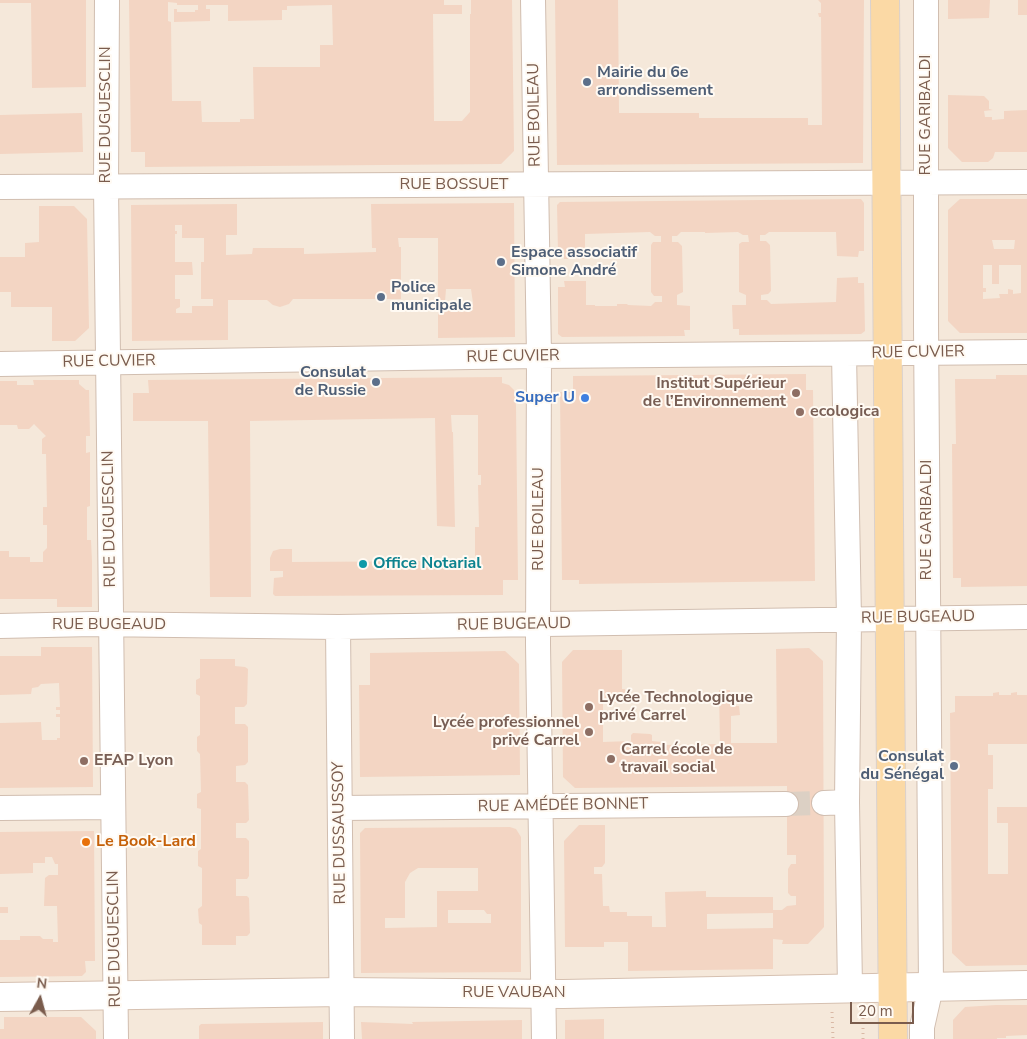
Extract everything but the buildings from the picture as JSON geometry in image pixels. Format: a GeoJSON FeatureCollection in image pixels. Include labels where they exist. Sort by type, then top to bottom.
{"type":"FeatureCollection","features":[{"type":"Feature","properties":{"kind":"main road"},"geometry":{"type":"LineString","coordinates":[[885,0],[893,1039]]}},
{"type":"Feature","properties":{"kind":"street","name":"RUE DUGUESCLIN"},"geometry":{"type":"LineString","coordinates":[[107,0],[106,186],[116,1039]]}},
{"type":"Feature","properties":{"kind":"street","name":"RUE BOILEAU"},"geometry":{"type":"LineString","coordinates":[[533,0],[539,356],[538,624],[544,1039]]}},
{"type":"Feature","properties":{"kind":"street","name":"RUE GARIBALDI"},"geometry":{"type":"LineString","coordinates":[[922,1039],[922,1027],[931,987],[926,353],[926,0]]}},
{"type":"Feature","properties":{"kind":"street","name":"RUE BOSSUET"},"geometry":{"type":"LineString","coordinates":[[0,187],[1027,182]]}},
{"type":"Feature","properties":{"kind":"street","name":"RUE CUVIER"},"geometry":{"type":"LineString","coordinates":[[0,364],[539,356],[1027,352]]}},
{"type":"Feature","properties":{"kind":"street"},"geometry":{"type":"LineString","coordinates":[[841,997],[847,802],[849,618],[844,354]]}},
{"type":"Feature","properties":{"kind":"street","name":"RUE BUGEAUD"},"geometry":{"type":"LineString","coordinates":[[0,626],[111,624],[338,627],[849,618],[1027,617]]}},
{"type":"Feature","properties":{"kind":"street","name":"RUE DUSSAUSSOY"},"geometry":{"type":"LineString","coordinates":[[338,627],[342,1039]]}},
{"type":"Feature","properties":{"kind":"street"},"geometry":{"type":"LineString","coordinates":[[824,803],[847,802]]}},
{"type":"Feature","properties":{"kind":"street","name":"RUE AMÉDÉE BONNET"},"geometry":{"type":"LineString","coordinates":[[340,808],[786,804]]}},
{"type":"Feature","properties":{"kind":"street"},"geometry":{"type":"LineString","coordinates":[[0,808],[113,807]]}},
{"type":"Feature","properties":{"kind":"street","name":"RUE VAUBAN"},"geometry":{"type":"LineString","coordinates":[[0,997],[342,992],[841,997],[893,987],[1027,984]]}},
{"type":"Feature","properties":{"kind":"path"},"geometry":{"type":"LineString","coordinates":[[833,1039],[841,997]]}},
{"type":"Feature","properties":{"kind":"shaded area"},"geometry":{"type":"Polygon","coordinates":[[[0,0],[1027,0],[1027,1039],[0,1039],[0,0]]]}},
{"type":"Feature","properties":{"kind":"tunnel"},"geometry":{"type":"LineString","coordinates":[[786,804],[824,803]]}},
{"type":"Feature","properties":{"kind":"place","name":"Mairie du 6e arrondissement"},"geometry":{"type":"Point","coordinates":[587,82]}},
{"type":"Feature","properties":{"kind":"place","name":"Espace associatif Simone André"},"geometry":{"type":"Point","coordinates":[501,262]}},
{"type":"Feature","properties":{"kind":"place","name":"Police municipale"},"geometry":{"type":"Point","coordinates":[381,297]}},
{"type":"Feature","properties":{"kind":"place","name":"Consulat de Russie"},"geometry":{"type":"Point","coordinates":[376,382]}},
{"type":"Feature","properties":{"kind":"place","name":"Institut Supérieur de l’Environnement"},"geometry":{"type":"Point","coordinates":[796,393]}},
{"type":"Feature","properties":{"kind":"place","name":"Super U"},"geometry":{"type":"Point","coordinates":[585,398]}},
{"type":"Feature","properties":{"kind":"place","name":"ecologica"},"geometry":{"type":"Point","coordinates":[800,412]}},
{"type":"Feature","properties":{"kind":"place","name":"Office Notarial"},"geometry":{"type":"Point","coordinates":[363,564]}},
{"type":"Feature","properties":{"kind":"place","name":"Lycée Technologique privé Carrel"},"geometry":{"type":"Point","coordinates":[589,707]}},
{"type":"Feature","properties":{"kind":"place","name":"Lycée professionnel privé Carrel"},"geometry":{"type":"Point","coordinates":[589,732]}},
{"type":"Feature","properties":{"kind":"place","name":"Carrel école de travail social"},"geometry":{"type":"Point","coordinates":[611,759]}},
{"type":"Feature","properties":{"kind":"place","name":"EFAP Lyon"},"geometry":{"type":"Point","coordinates":[84,761]}},
{"type":"Feature","properties":{"kind":"place","name":"Consulat du Sénégal"},"geometry":{"type":"Point","coordinates":[954,766]}},
{"type":"Feature","properties":{"kind":"place","name":"Le Book-Lard"},"geometry":{"type":"Point","coordinates":[86,842]}}]}
